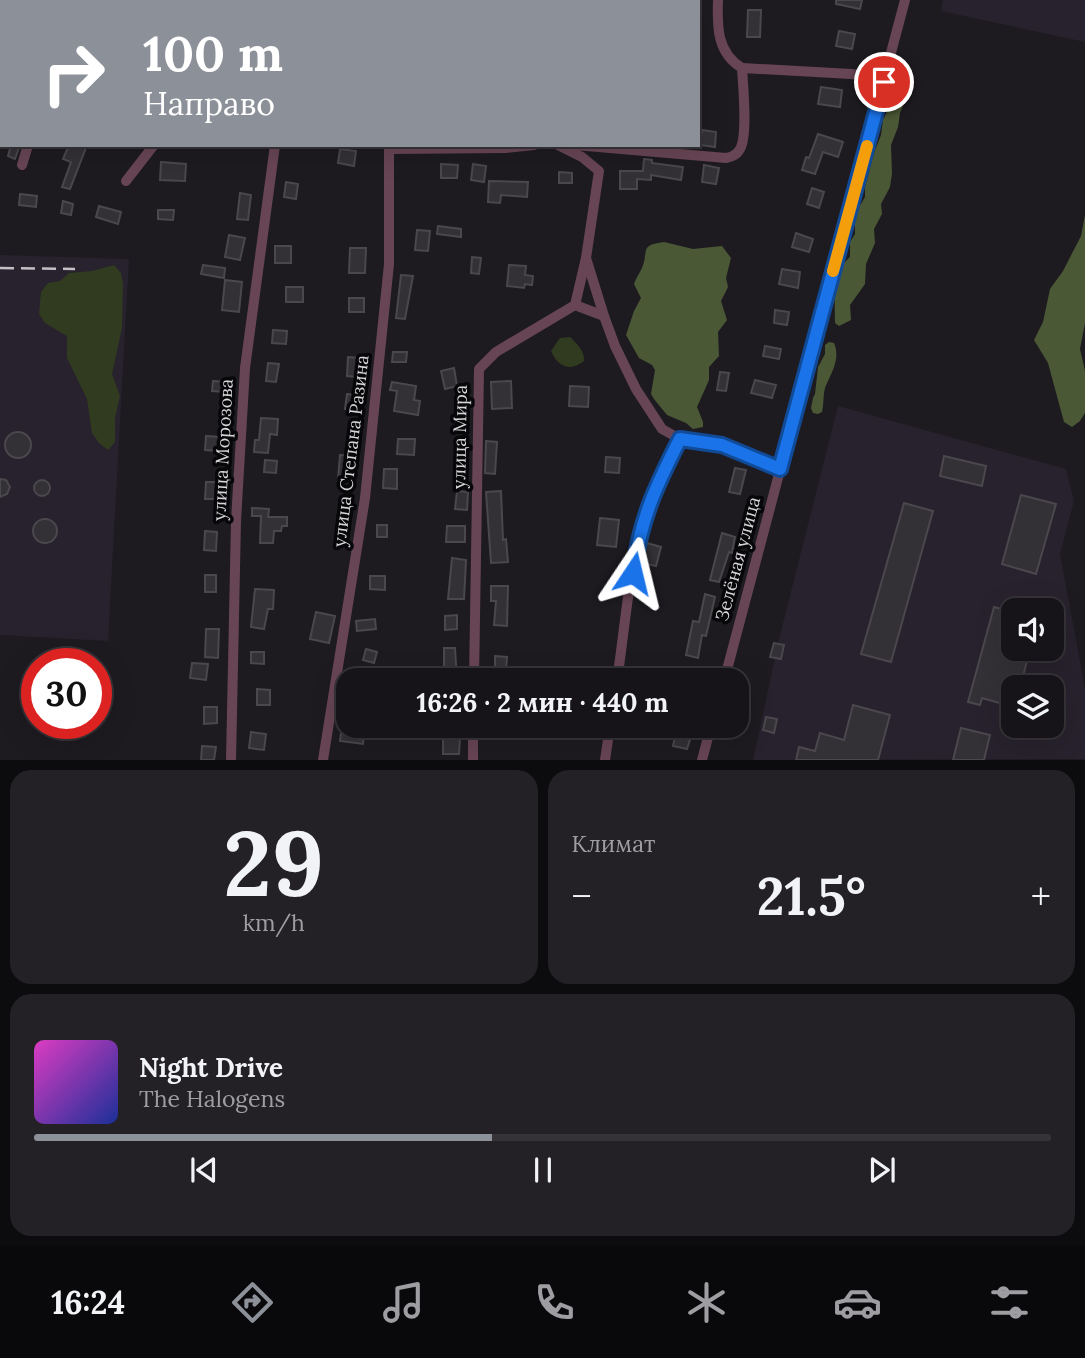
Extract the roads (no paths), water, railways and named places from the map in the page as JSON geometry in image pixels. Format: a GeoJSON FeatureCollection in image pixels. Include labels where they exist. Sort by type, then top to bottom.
{"type":"FeatureCollection","features":[{"type":"Feature","properties":{"kind":"street"},"geometry":{"type":"LineString","coordinates":[[718,0],[717,24],[726,55],[743,68],[850,74],[884,82]]}},
{"type":"Feature","properties":{"kind":"street","name":"Зелёная улица"},"geometry":{"type":"LineString","coordinates":[[727,668],[905,0]]}},
{"type":"Feature","properties":{"kind":"street"},"geometry":{"type":"LineString","coordinates":[[598,147],[726,158],[734,156],[741,148],[743,131],[743,68]]}},
{"type":"Feature","properties":{"kind":"street"},"geometry":{"type":"LineString","coordinates":[[22,165],[28,147]]}},
{"type":"Feature","properties":{"kind":"street"},"geometry":{"type":"LineString","coordinates":[[125,181],[152,147]]}},
{"type":"Feature","properties":{"kind":"street","name":"улица Морозова"},"geometry":{"type":"LineString","coordinates":[[231,760],[235,534],[245,368],[275,147]]}},
{"type":"Feature","properties":{"kind":"street"},"geometry":{"type":"LineString","coordinates":[[389,147],[515,147]]}},
{"type":"Feature","properties":{"kind":"street","name":"улица Степана Разина"},"geometry":{"type":"LineString","coordinates":[[323,760],[365,498],[389,264],[389,147]]}},
{"type":"Feature","properties":{"kind":"street"},"geometry":{"type":"LineString","coordinates":[[562,147],[582,157],[599,171]]}},
{"type":"Feature","properties":{"kind":"street"},"geometry":{"type":"LineString","coordinates":[[604,316],[575,305],[586,258],[600,157],[609,148]]}},
{"type":"Feature","properties":{"kind":"street"},"geometry":{"type":"LineString","coordinates":[[586,258],[614,346],[636,389],[662,429],[680,439],[722,445],[780,469]]}},
{"type":"Feature","properties":{"kind":"street","name":"улица Мира"},"geometry":{"type":"LineString","coordinates":[[474,668],[480,369],[496,352],[575,305]]}},
{"type":"Feature","properties":{"kind":"street"},"geometry":{"type":"LineString","coordinates":[[619,668],[637,545],[645,514],[680,439]]}},
{"type":"Feature","properties":{"kind":"street"},"geometry":{"type":"LineString","coordinates":[[473,760],[474,738]]}},
{"type":"Feature","properties":{"kind":"street"},"geometry":{"type":"LineString","coordinates":[[605,760],[608,738]]}},
{"type":"Feature","properties":{"kind":"street"},"geometry":{"type":"LineString","coordinates":[[702,760],[708,738]]}},
{"type":"Feature","properties":{"kind":"railway"},"geometry":{"type":"LineString","coordinates":[[0,268],[75,269]]}}]}
